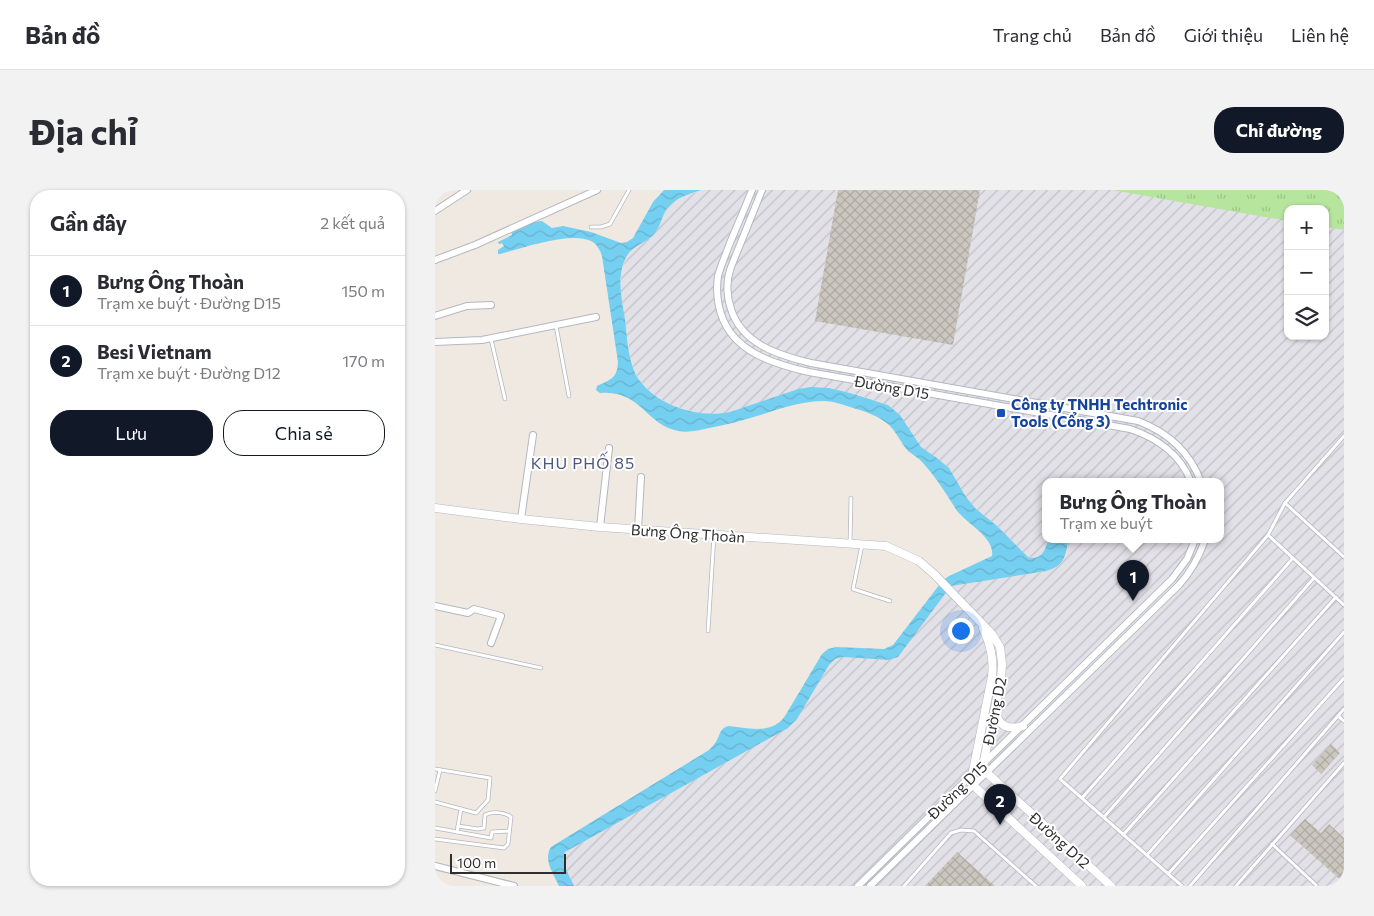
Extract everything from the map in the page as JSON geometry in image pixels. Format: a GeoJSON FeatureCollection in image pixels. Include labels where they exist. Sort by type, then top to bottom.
{"type":"FeatureCollection","features":[{"type":"Feature","properties":{"kind":"street"},"geometry":{"type":"LineString","coordinates":[[435,211],[467,190]]}},
{"type":"Feature","properties":{"kind":"street"},"geometry":{"type":"LineString","coordinates":[[435,260],[475,245],[597,190]]}},
{"type":"Feature","properties":{"kind":"street","name":"Đường D15"},"geometry":{"type":"LineString","coordinates":[[752,190],[721,266],[717,287],[717,297],[723,318],[733,335],[747,349],[790,368],[1124,428],[1142,433],[1153,438],[1171,452],[1189,478]]}},
{"type":"Feature","properties":{"kind":"street","name":"Đường D15"},"geometry":{"type":"LineString","coordinates":[[763,190],[731,266],[727,281],[727,297],[739,327],[747,336],[765,348],[811,363],[1126,418],[1148,425],[1167,436],[1183,451],[1199,478]]}},
{"type":"Feature","properties":{"kind":"street"},"geometry":{"type":"LineString","coordinates":[[435,316],[467,306],[491,305]]}},
{"type":"Feature","properties":{"kind":"street"},"geometry":{"type":"LineString","coordinates":[[435,342],[482,340],[596,317]]}},
{"type":"Feature","properties":{"kind":"street"},"geometry":{"type":"LineString","coordinates":[[1032,412],[1034,403]]}},
{"type":"Feature","properties":{"kind":"street"},"geometry":{"type":"LineString","coordinates":[[521,519],[533,435]]}},
{"type":"Feature","properties":{"kind":"street"},"geometry":{"type":"LineString","coordinates":[[600,527],[609,448]]}},
{"type":"Feature","properties":{"kind":"street"},"geometry":{"type":"LineString","coordinates":[[638,530],[641,477]]}},
{"type":"Feature","properties":{"kind":"street","name":"Bưng Ông Thoàn"},"geometry":{"type":"LineString","coordinates":[[435,508],[600,527],[862,546],[886,546],[919,561],[967,607]]}},
{"type":"Feature","properties":{"kind":"street","name":"Đường D15"},"geometry":{"type":"LineString","coordinates":[[858,886],[1172,579],[1187,559],[1194,543]]}},
{"type":"Feature","properties":{"kind":"street","name":"Đường D15"},"geometry":{"type":"LineString","coordinates":[[870,886],[1183,582],[1197,561],[1204,543]]}},
{"type":"Feature","properties":{"kind":"street"},"geometry":{"type":"LineString","coordinates":[[435,606],[468,613],[474,609],[501,616],[491,643]]}},
{"type":"Feature","properties":{"kind":"street","name":"Đường D2"},"geometry":{"type":"LineString","coordinates":[[967,607],[997,641],[1001,656],[1001,679],[983,765],[987,773]]}},
{"type":"Feature","properties":{"kind":"street","name":"Đường D2"},"geometry":{"type":"LineString","coordinates":[[971,776],[993,666],[989,642],[982,624]]}},
{"type":"Feature","properties":{"kind":"street"},"geometry":{"type":"LineString","coordinates":[[996,706],[996,716],[1001,724],[1009,728],[1023,726]]}},
{"type":"Feature","properties":{"kind":"street","name":"Đường D12"},"geometry":{"type":"LineString","coordinates":[[987,773],[1111,886]]}},
{"type":"Feature","properties":{"kind":"street"},"geometry":{"type":"LineString","coordinates":[[971,776],[973,786]]}},
{"type":"Feature","properties":{"kind":"street","name":"Đường D12"},"geometry":{"type":"LineString","coordinates":[[973,786],[1082,886]]}},
{"type":"Feature","properties":{"kind":"street"},"geometry":{"type":"LineString","coordinates":[[435,866],[514,886]]}},
{"type":"Feature","properties":{"kind":"lane"},"geometry":{"type":"LineString","coordinates":[[591,227],[601,227],[610,224],[629,190]]}},
{"type":"Feature","properties":{"kind":"lane"},"geometry":{"type":"LineString","coordinates":[[556,325],[569,396]]}},
{"type":"Feature","properties":{"kind":"lane"},"geometry":{"type":"LineString","coordinates":[[491,338],[505,399]]}},
{"type":"Feature","properties":{"kind":"lane"},"geometry":{"type":"LineString","coordinates":[[1181,886],[1060,778],[1268,536],[1285,503],[1344,436]]}},
{"type":"Feature","properties":{"kind":"lane"},"geometry":{"type":"LineString","coordinates":[[850,544],[851,498]]}},
{"type":"Feature","properties":{"kind":"lane"},"geometry":{"type":"LineString","coordinates":[[1285,503],[1344,557]]}},
{"type":"Feature","properties":{"kind":"lane"},"geometry":{"type":"LineString","coordinates":[[708,631],[713,535]]}},
{"type":"Feature","properties":{"kind":"lane"},"geometry":{"type":"LineString","coordinates":[[1268,536],[1344,605]]}},
{"type":"Feature","properties":{"kind":"lane"},"geometry":{"type":"LineString","coordinates":[[862,546],[853,589],[890,600]]}},
{"type":"Feature","properties":{"kind":"lane"},"geometry":{"type":"LineString","coordinates":[[1082,798],[1293,558]]}},
{"type":"Feature","properties":{"kind":"lane"},"geometry":{"type":"LineString","coordinates":[[1104,817],[1314,578]]}},
{"type":"Feature","properties":{"kind":"lane"},"geometry":{"type":"LineString","coordinates":[[1123,835],[1336,597]]}},
{"type":"Feature","properties":{"kind":"lane"},"geometry":{"type":"LineString","coordinates":[[1147,855],[1344,632]]}},
{"type":"Feature","properties":{"kind":"lane"},"geometry":{"type":"LineString","coordinates":[[435,644],[541,668]]}},
{"type":"Feature","properties":{"kind":"lane"},"geometry":{"type":"LineString","coordinates":[[1168,874],[1344,678]]}},
{"type":"Feature","properties":{"kind":"lane"},"geometry":{"type":"LineString","coordinates":[[1190,886],[1344,708]]}},
{"type":"Feature","properties":{"kind":"lane"},"geometry":{"type":"LineString","coordinates":[[1338,716],[1344,722]]}},
{"type":"Feature","properties":{"kind":"lane"},"geometry":{"type":"LineString","coordinates":[[1235,886],[1344,763]]}},
{"type":"Feature","properties":{"kind":"lane"},"geometry":{"type":"LineString","coordinates":[[435,770],[490,778],[488,800],[476,813],[435,802]]}},
{"type":"Feature","properties":{"kind":"lane"},"geometry":{"type":"LineString","coordinates":[[435,791],[440,770]]}},
{"type":"Feature","properties":{"kind":"lane"},"geometry":{"type":"LineString","coordinates":[[457,832],[461,809]]}},
{"type":"Feature","properties":{"kind":"lane"},"geometry":{"type":"LineString","coordinates":[[435,839],[504,848],[508,844],[511,817],[508,814],[491,812],[485,814],[484,828],[458,826]]}},
{"type":"Feature","properties":{"kind":"lane"},"geometry":{"type":"LineString","coordinates":[[435,828],[491,838],[492,832],[509,831]]}},
{"type":"Feature","properties":{"kind":"lane"},"geometry":{"type":"LineString","coordinates":[[904,886],[951,833],[967,830],[973,831],[1036,886]]}},
{"type":"Feature","properties":{"kind":"lane"},"geometry":{"type":"LineString","coordinates":[[1272,844],[1316,885]]}},
{"type":"Feature","properties":{"kind":"shaded area"},"geometry":{"type":"Polygon","coordinates":[[[701,190],[1344,190],[1344,886],[574,886],[563,863],[565,852],[793,724],[829,665],[835,659],[842,657],[889,660],[951,586],[1052,569],[1060,564],[1067,555],[1068,543],[1224,543],[1224,478],[1042,478],[1042,543],[1047,543],[1046,549],[1040,556],[1029,558],[996,525],[976,509],[966,497],[949,468],[921,448],[900,415],[888,405],[829,388],[798,389],[722,414],[706,415],[667,403],[651,393],[635,373],[630,356],[621,293],[621,276],[624,263],[633,248],[650,238],[666,208],[672,202],[701,190]]]}},
{"type":"Feature","properties":{"kind":"green space"},"geometry":{"type":"Polygon","coordinates":[[[1112,190],[1344,190],[1344,230],[1329,228],[1329,205],[1284,205],[1284,220],[1112,190]]]}},
{"type":"Feature","properties":{"kind":"water"},"geometry":{"type":"Polygon","coordinates":[[[664,190],[701,190],[680,198],[667,209],[654,234],[630,252],[622,269],[620,283],[631,362],[636,375],[653,394],[677,407],[691,411],[717,414],[730,412],[798,389],[811,387],[829,388],[888,405],[900,415],[921,447],[949,468],[966,497],[976,509],[996,525],[1029,558],[1040,556],[1047,543],[1068,543],[1063,560],[1052,569],[951,586],[898,657],[889,660],[842,657],[835,659],[829,665],[797,719],[788,728],[565,852],[565,865],[574,886],[559,886],[548,862],[551,847],[709,750],[725,727],[759,729],[773,726],[780,722],[822,654],[828,649],[836,647],[884,649],[893,645],[943,580],[992,556],[990,544],[986,538],[958,512],[927,468],[908,451],[888,424],[871,414],[835,402],[815,401],[790,406],[745,420],[683,432],[668,428],[625,397],[614,393],[600,393],[596,390],[597,386],[610,380],[615,375],[618,362],[602,256],[598,247],[591,241],[582,238],[571,238],[546,241],[498,254],[498,250],[504,246],[498,242],[512,235],[511,231],[533,222],[542,221],[552,228],[563,226],[591,232],[621,243],[627,242],[633,238],[653,202],[664,190]]]}},
{"type":"Feature","properties":{"kind":"building"},"geometry":{"type":"Polygon","coordinates":[[[838,190],[980,190],[953,345],[815,321],[838,190]]]}},
{"type":"Feature","properties":{"kind":"building"},"geometry":{"type":"Polygon","coordinates":[[[1331,744],[1340,753],[1321,774],[1312,765],[1331,744]]]}},
{"type":"Feature","properties":{"kind":"building"},"geometry":{"type":"Polygon","coordinates":[[[1305,819],[1321,833],[1329,824],[1344,838],[1344,883],[1290,835],[1305,819]]]}},
{"type":"Feature","properties":{"kind":"building"},"geometry":{"type":"Polygon","coordinates":[[[957,852],[995,886],[925,886],[957,852]]]}},
{"type":"Feature","properties":{"kind":"place","name":"Công ty TNHH Techtronic Tools (Cổng 3)"},"geometry":{"type":"Point","coordinates":[1001,413]}},
{"type":"Feature","properties":{"kind":"place","name":"Bưng Ông Thoàn"},"geometry":{"type":"Point","coordinates":[1133,601]}},
{"type":"Feature","properties":{"kind":"place","name":"Besi Vietnam"},"geometry":{"type":"Point","coordinates":[1000,825]}},
{"type":"Feature","properties":{"kind":"district","name":"KHU PHỐ 85"},"geometry":{"type":"Point","coordinates":[583,462]}}]}
